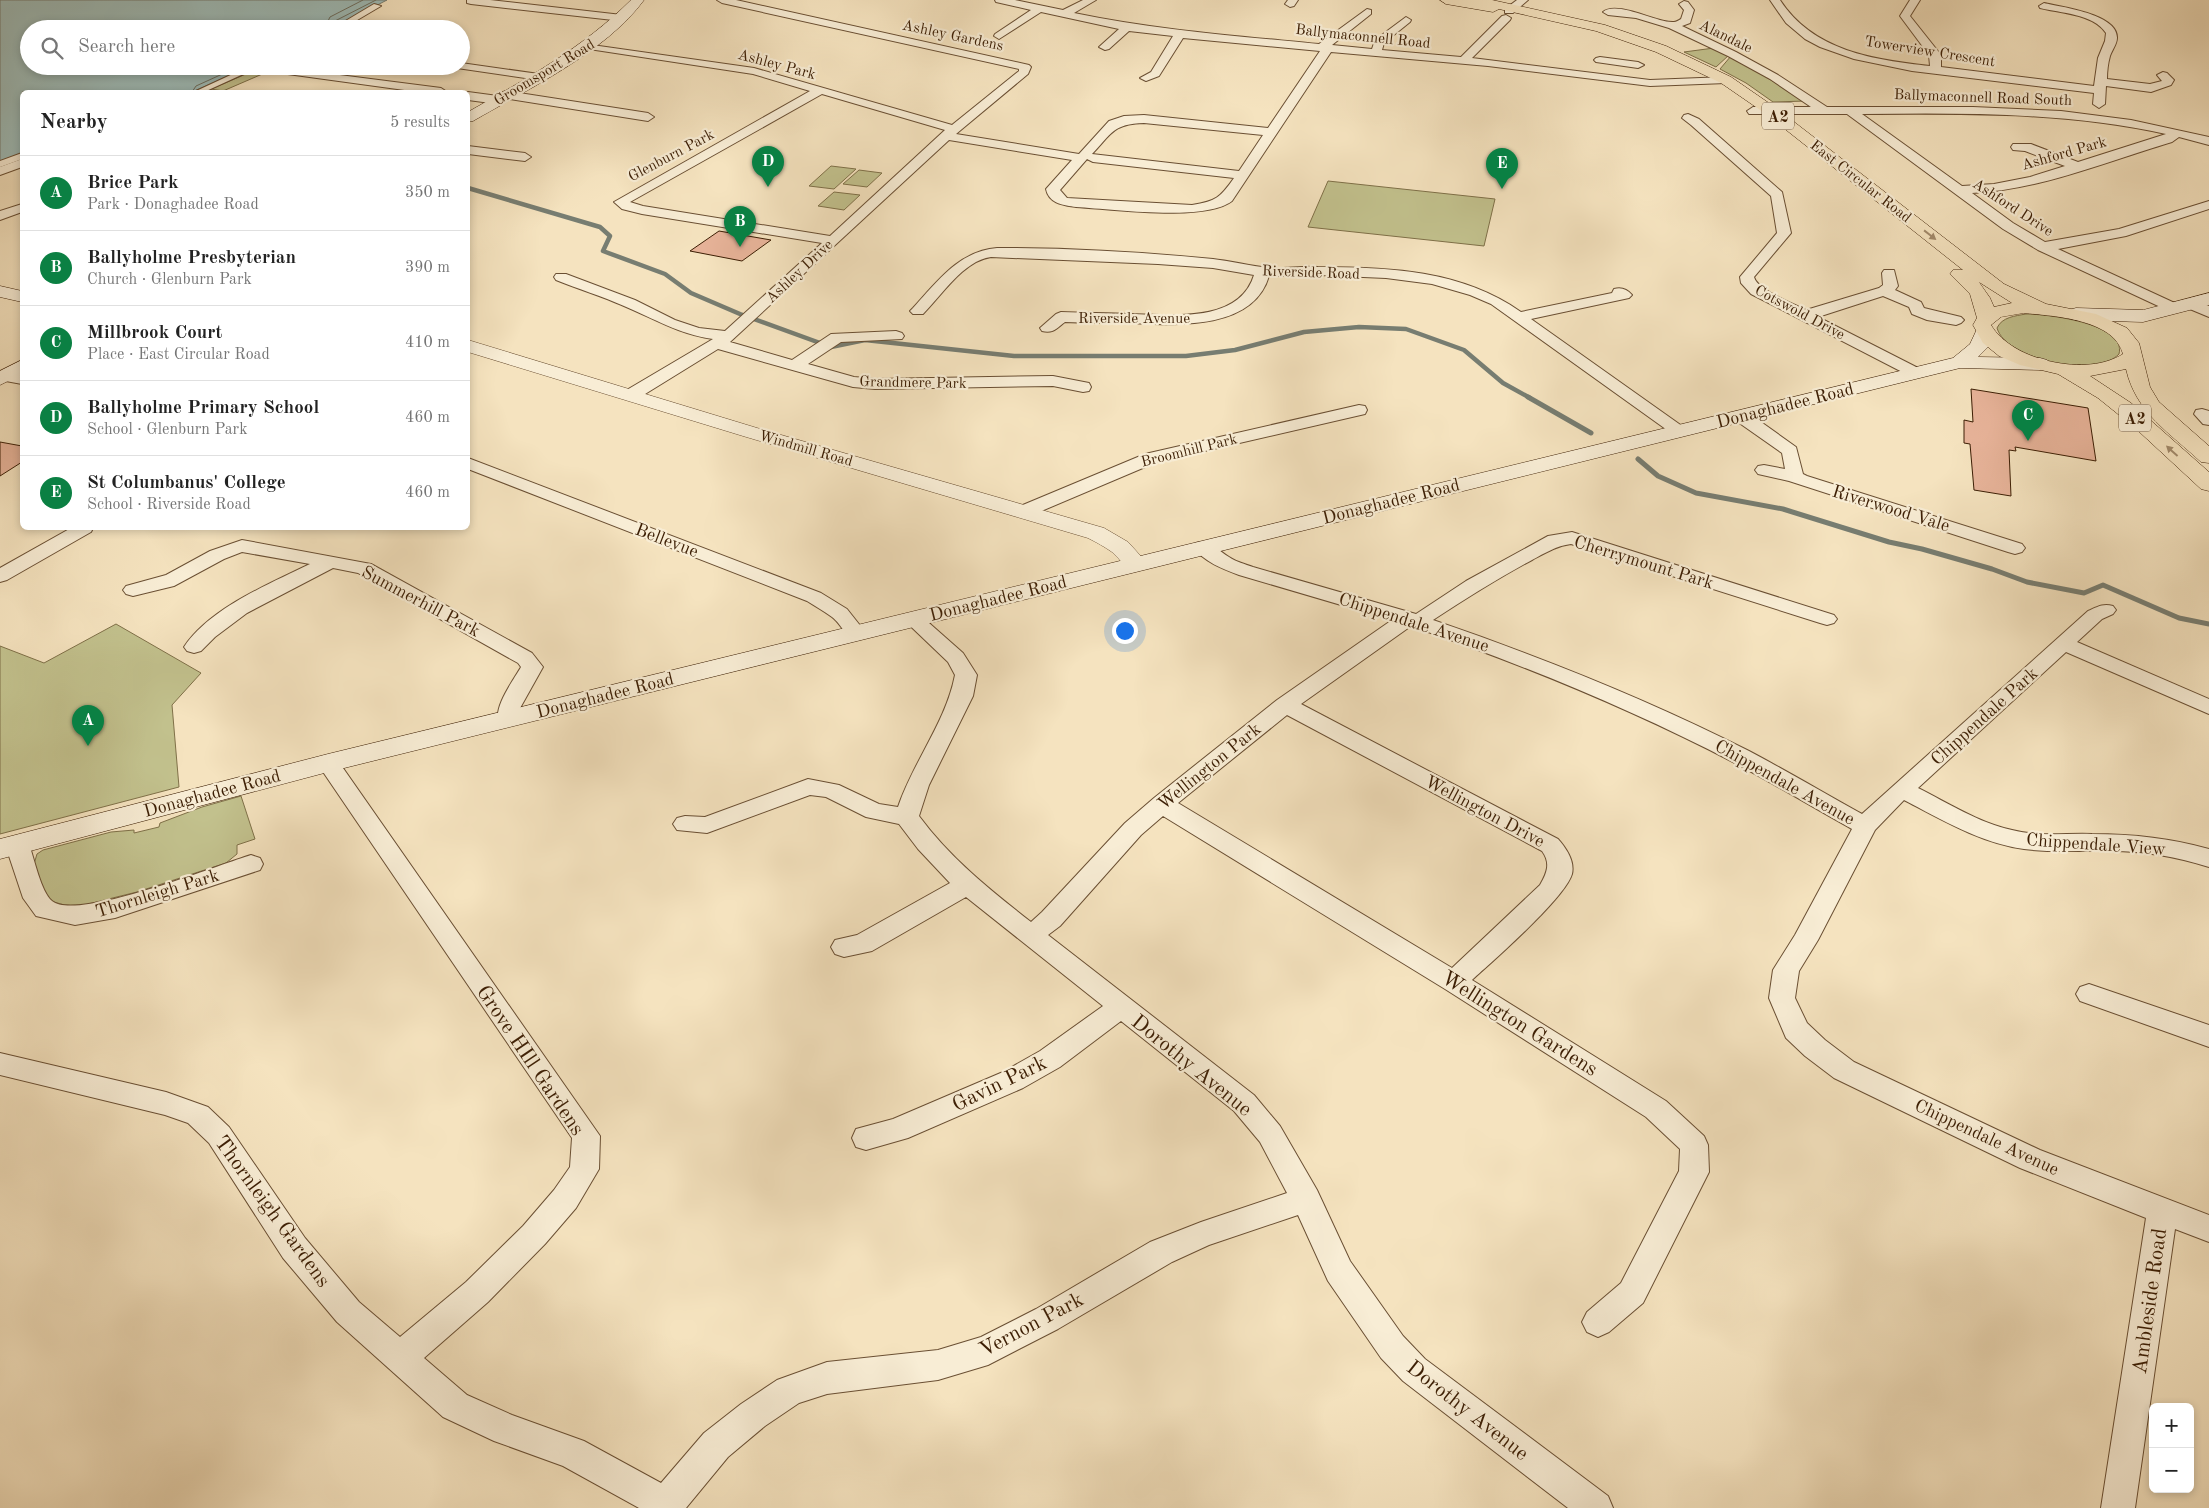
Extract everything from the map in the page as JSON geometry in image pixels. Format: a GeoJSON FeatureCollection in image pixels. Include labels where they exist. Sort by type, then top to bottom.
{"type":"FeatureCollection","features":[{"type":"Feature","properties":{"kind":"highway","name":"East Circular Road"},"geometry":{"type":"LineString","coordinates":[[1446,0],[1513,9],[1613,38],[1666,59],[1709,81],[1753,111],[1964,278],[1975,288],[1984,302],[1985,325]]}},
{"type":"Feature","properties":{"kind":"highway","name":"East Circular Road"},"geometry":{"type":"LineString","coordinates":[[1475,0],[1600,28],[1679,57],[1726,80],[1771,111],[1998,288],[2042,309]]}},
{"type":"Feature","properties":{"kind":"highway","name":"A2"},"geometry":{"type":"LineString","coordinates":[[2209,457],[2151,406],[2140,387],[2133,352],[2126,338],[2114,329],[2076,314],[2024,307],[1994,312],[1985,325],[1991,342],[2004,350],[2096,386],[2209,484]]}},
{"type":"Feature","properties":{"kind":"highway","name":"A2"},"geometry":{"type":"LineString","coordinates":[[2046,366],[2096,371],[2127,363],[2133,352]]}},
{"type":"Feature","properties":{"kind":"main road","name":"Groomsport Road"},"geometry":{"type":"LineString","coordinates":[[470,117],[589,46],[622,18],[638,0]]}},
{"type":"Feature","properties":{"kind":"main road"},"geometry":{"type":"LineString","coordinates":[[0,291],[20,296]]}},
{"type":"Feature","properties":{"kind":"main road"},"geometry":{"type":"LineString","coordinates":[[2076,314],[2143,316],[2209,299]]}},
{"type":"Feature","properties":{"kind":"main road"},"geometry":{"type":"LineString","coordinates":[[2133,352],[2135,326],[2143,316]]}},
{"type":"Feature","properties":{"kind":"main road","name":"Donaghadee Road"},"geometry":{"type":"LineString","coordinates":[[9,846],[328,763],[1960,362],[1978,347],[1985,325]]}},
{"type":"Feature","properties":{"kind":"main road","name":"Windmill Road"},"geometry":{"type":"LineString","coordinates":[[470,347],[891,473],[1096,532],[1120,546],[1136,564]]}},
{"type":"Feature","properties":{"kind":"main road"},"geometry":{"type":"LineString","coordinates":[[1960,362],[2046,366]]}},
{"type":"Feature","properties":{"kind":"main road"},"geometry":{"type":"LineString","coordinates":[[9,378],[20,368]]}},
{"type":"Feature","properties":{"kind":"street","name":"Ashley Gardens"},"geometry":{"type":"LineString","coordinates":[[722,0],[1025,66],[1024,72],[950,133]]}},
{"type":"Feature","properties":{"kind":"street","name":"Ballymaconnell Road"},"geometry":{"type":"LineString","coordinates":[[1000,0],[1127,27],[1180,34],[1376,52],[1673,84],[1726,80]]}},
{"type":"Feature","properties":{"kind":"street"},"geometry":{"type":"LineString","coordinates":[[1065,14],[1091,0]]}},
{"type":"Feature","properties":{"kind":"street","name":"Towerview Crescent"},"geometry":{"type":"LineString","coordinates":[[1774,0],[1785,17],[1802,31],[1826,46],[1866,58],[1936,70],[2101,86],[2151,88],[2167,83],[2168,80],[2163,76]]}},
{"type":"Feature","properties":{"kind":"street"},"geometry":{"type":"LineString","coordinates":[[1915,0],[1905,16],[1935,55],[1936,70]]}},
{"type":"Feature","properties":{"kind":"street"},"geometry":{"type":"LineString","coordinates":[[472,1],[622,18]]}},
{"type":"Feature","properties":{"kind":"street"},"geometry":{"type":"LineString","coordinates":[[1673,26],[1686,21],[1688,10],[1684,4]]}},
{"type":"Feature","properties":{"kind":"street"},"geometry":{"type":"LineString","coordinates":[[352,20],[377,6]]}},
{"type":"Feature","properties":{"kind":"street"},"geometry":{"type":"LineString","coordinates":[[2044,6],[2094,19],[2108,27],[2112,34],[2104,56],[2098,104],[2105,119]]}},
{"type":"Feature","properties":{"kind":"street"},"geometry":{"type":"LineString","coordinates":[[999,36],[1040,8]]}},
{"type":"Feature","properties":{"kind":"street"},"geometry":{"type":"LineString","coordinates":[[1463,61],[1513,9]]}},
{"type":"Feature","properties":{"kind":"street"},"geometry":{"type":"LineString","coordinates":[[1271,132],[1144,119],[1113,124],[1087,158],[1053,189],[1054,194],[1063,201],[1076,203],[1183,208],[1211,207],[1222,203],[1271,132],[1325,48],[1367,12]]}},
{"type":"Feature","properties":{"kind":"street","name":"Alandale"},"geometry":{"type":"LineString","coordinates":[[1608,12],[1637,16],[1673,26],[1732,54],[1822,109]]}},
{"type":"Feature","properties":{"kind":"street"},"geometry":{"type":"LineString","coordinates":[[1376,52],[1379,42],[1406,20]]}},
{"type":"Feature","properties":{"kind":"street"},"geometry":{"type":"LineString","coordinates":[[1125,46],[1107,46],[1127,27]]}},
{"type":"Feature","properties":{"kind":"street"},"geometry":{"type":"LineString","coordinates":[[1146,78],[1155,74],[1180,34]]}},
{"type":"Feature","properties":{"kind":"street","name":"Ashley Park"},"geometry":{"type":"LineString","coordinates":[[589,46],[737,68],[819,91],[950,133],[1087,158],[1242,175]]}},
{"type":"Feature","properties":{"kind":"street"},"geometry":{"type":"LineString","coordinates":[[1600,60],[1638,65]]}},
{"type":"Feature","properties":{"kind":"street"},"geometry":{"type":"LineString","coordinates":[[1605,78],[1618,62]]}},
{"type":"Feature","properties":{"kind":"street"},"geometry":{"type":"LineString","coordinates":[[470,67],[539,77]]}},
{"type":"Feature","properties":{"kind":"street"},"geometry":{"type":"LineString","coordinates":[[205,90],[237,75]]}},
{"type":"Feature","properties":{"kind":"street"},"geometry":{"type":"LineString","coordinates":[[312,75],[425,90]]}},
{"type":"Feature","properties":{"kind":"street"},"geometry":{"type":"LineString","coordinates":[[330,88],[347,80]]}},
{"type":"Feature","properties":{"kind":"street","name":"Glenburn Park"},"geometry":{"type":"LineString","coordinates":[[819,91],[621,202],[627,206],[642,210],[831,240]]}},
{"type":"Feature","properties":{"kind":"street"},"geometry":{"type":"LineString","coordinates":[[470,96],[503,97],[648,117]]}},
{"type":"Feature","properties":{"kind":"street","name":"Ballymaconnell Road South"},"geometry":{"type":"LineString","coordinates":[[1753,111],[1822,109],[2001,112],[2105,119],[2209,141]]}},
{"type":"Feature","properties":{"kind":"street","name":"Ashford Drive"},"geometry":{"type":"LineString","coordinates":[[1848,110],[2008,226],[2043,246],[2182,306],[2209,312]]}},
{"type":"Feature","properties":{"kind":"street","name":"Cotswold Drive"},"geometry":{"type":"LineString","coordinates":[[1688,118],[1702,128],[1777,195],[1784,234],[1752,269],[1747,277],[1748,284],[1756,291],[1916,373]]}},
{"type":"Feature","properties":{"kind":"street","name":"Ashley Drive"},"geometry":{"type":"LineString","coordinates":[[631,395],[723,340],[950,133]]}},
{"type":"Feature","properties":{"kind":"street","name":"Ashford Park"},"geometry":{"type":"LineString","coordinates":[[1957,190],[1994,188],[2033,180],[2168,139],[2176,133]]}},
{"type":"Feature","properties":{"kind":"street"},"geometry":{"type":"LineString","coordinates":[[2017,147],[2027,147],[2079,167]]}},
{"type":"Feature","properties":{"kind":"street"},"geometry":{"type":"LineString","coordinates":[[470,150],[526,157]]}},
{"type":"Feature","properties":{"kind":"street"},"geometry":{"type":"LineString","coordinates":[[0,164],[20,157]]}},
{"type":"Feature","properties":{"kind":"street"},"geometry":{"type":"LineString","coordinates":[[0,171],[20,164]]}},
{"type":"Feature","properties":{"kind":"street"},"geometry":{"type":"LineString","coordinates":[[2043,246],[2121,233],[2209,205]]}},
{"type":"Feature","properties":{"kind":"street"},"geometry":{"type":"LineString","coordinates":[[0,216],[20,209]]}},
{"type":"Feature","properties":{"kind":"street","name":"Riverside Road"},"geometry":{"type":"LineString","coordinates":[[918,310],[958,271],[976,257],[988,254],[1019,253],[1206,263],[1263,271],[1316,271],[1402,276],[1445,282],[1478,291],[1496,301],[1680,431]]}},
{"type":"Feature","properties":{"kind":"street","name":"Riverside Avenue"},"geometry":{"type":"LineString","coordinates":[[1048,328],[1061,317],[1171,320],[1218,314],[1231,309],[1246,299],[1258,286],[1263,271]]}},
{"type":"Feature","properties":{"kind":"street"},"geometry":{"type":"LineString","coordinates":[[1804,316],[1884,290],[1891,286],[1889,273]]}},
{"type":"Feature","properties":{"kind":"street","name":"Grandmere Park"},"geometry":{"type":"LineString","coordinates":[[561,277],[630,303],[670,322],[697,332],[794,366],[853,382],[875,384],[1053,381],[1083,387]]}},
{"type":"Feature","properties":{"kind":"street"},"geometry":{"type":"LineString","coordinates":[[1884,290],[1916,305],[1912,312],[1956,320]]}},
{"type":"Feature","properties":{"kind":"street"},"geometry":{"type":"LineString","coordinates":[[1518,317],[1624,295],[1619,292]]}},
{"type":"Feature","properties":{"kind":"street"},"geometry":{"type":"LineString","coordinates":[[794,366],[837,337],[896,336]]}},
{"type":"Feature","properties":{"kind":"street","name":"Broomhill Park"},"geometry":{"type":"LineString","coordinates":[[1025,511],[1151,458],[1359,410]]}},
{"type":"Feature","properties":{"kind":"street"},"geometry":{"type":"LineString","coordinates":[[1742,416],[1790,451],[1795,477]]}},
{"type":"Feature","properties":{"kind":"street","name":"Bellevue"},"geometry":{"type":"LineString","coordinates":[[470,464],[814,597],[840,613],[856,633]]}},
{"type":"Feature","properties":{"kind":"street","name":"Riverwood Vale"},"geometry":{"type":"LineString","coordinates":[[1764,470],[1992,532],[2015,548]]}},
{"type":"Feature","properties":{"kind":"street"},"geometry":{"type":"LineString","coordinates":[[0,576],[80,530]]}},
{"type":"Feature","properties":{"kind":"street","name":"Cherrymount Park"},"geometry":{"type":"LineString","coordinates":[[1413,620],[1555,540],[1572,538],[1827,620]]}},
{"type":"Feature","properties":{"kind":"street","name":"Summerhill Park"},"geometry":{"type":"LineString","coordinates":[[133,590],[157,586],[178,577],[225,549],[242,546],[364,568],[525,658],[532,667],[508,710],[508,719]]}},
{"type":"Feature","properties":{"kind":"street","name":"Chippendale Avenue"},"geometry":{"type":"LineString","coordinates":[[1203,547],[1223,562],[1246,571],[1413,620],[1567,675],[1742,756],[1865,826],[1809,932],[1786,970],[1782,998],[1796,1030],[1815,1048],[1844,1070],[1885,1090],[2030,1159],[2209,1229]]}},
{"type":"Feature","properties":{"kind":"street"},"geometry":{"type":"LineString","coordinates":[[194,646],[204,636],[246,606],[330,562]]}},
{"type":"Feature","properties":{"kind":"street","name":"Chippendale Park"},"geometry":{"type":"LineString","coordinates":[[1865,826],[1877,812],[2095,614],[2106,610]]}},
{"type":"Feature","properties":{"kind":"street"},"geometry":{"type":"LineString","coordinates":[[685,824],[707,824],[808,787],[831,790],[874,811],[907,817],[917,785],[962,696],[966,675],[956,658],[913,619]]}},
{"type":"Feature","properties":{"kind":"street","name":"Wellington Park"},"geometry":{"type":"LineString","coordinates":[[1030,936],[1051,919],[1133,829],[1162,804],[1285,705],[1413,620]]}},
{"type":"Feature","properties":{"kind":"street"},"geometry":{"type":"LineString","coordinates":[[2064,644],[2209,707]]}},
{"type":"Feature","properties":{"kind":"street","name":"Wellington Drive"},"geometry":{"type":"LineString","coordinates":[[1285,705],[1550,845],[1558,855],[1560,873],[1549,891],[1454,982]]}},
{"type":"Feature","properties":{"kind":"street","name":"Grove HIll Gardens"},"geometry":{"type":"LineString","coordinates":[[328,763],[586,1136],[584,1169],[565,1199],[534,1235],[478,1292],[400,1358]]}},
{"type":"Feature","properties":{"kind":"street","name":"Chippendale View"},"geometry":{"type":"LineString","coordinates":[[1902,790],[1966,822],[2012,839],[2156,846],[2209,858]]}},
{"type":"Feature","properties":{"kind":"street","name":"Wellington Gardens"},"geometry":{"type":"LineString","coordinates":[[1162,804],[1454,982],[1656,1109],[1694,1145],[1694,1172],[1632,1294],[1598,1322]]}},
{"type":"Feature","properties":{"kind":"street","name":"Dorothy Avenue"},"geometry":{"type":"LineString","coordinates":[[907,817],[926,844],[967,885],[1244,1103],[1270,1134],[1306,1199],[1339,1271],[1392,1347],[1414,1370],[1596,1508]]}},
{"type":"Feature","properties":{"kind":"street","name":"Thornleigh Park"},"geometry":{"type":"LineString","coordinates":[[9,846],[35,898],[45,910],[75,916],[115,909],[251,864]]}},
{"type":"Feature","properties":{"kind":"street"},"geometry":{"type":"LineString","coordinates":[[844,947],[863,944],[967,885]]}},
{"type":"Feature","properties":{"kind":"street"},"geometry":{"type":"LineString","coordinates":[[2089,994],[2209,1036]]}},
{"type":"Feature","properties":{"kind":"street","name":"Gavin Park"},"geometry":{"type":"LineString","coordinates":[[866,1138],[898,1130],[1013,1080],[1050,1059],[1121,1008]]}},
{"type":"Feature","properties":{"kind":"street","name":"Thornleigh Gardens"},"geometry":{"type":"LineString","coordinates":[[0,1064],[166,1104],[198,1115],[218,1135],[294,1248],[348,1312],[455,1406],[506,1430],[572,1453],[668,1506]]}},
{"type":"Feature","properties":{"kind":"street","name":"Vernon Park"},"geometry":{"type":"LineString","coordinates":[[668,1506],[716,1445],[753,1415],[789,1391],[827,1378],[938,1365],[988,1350],[1047,1319],[1160,1252],[1306,1199]]}},
{"type":"Feature","properties":{"kind":"street","name":"Ambleside Road"},"geometry":{"type":"LineString","coordinates":[[2118,1508],[2162,1212]]}},
{"type":"Feature","properties":{"kind":"shaded area"},"geometry":{"type":"Polygon","coordinates":[[[1714,48],[1729,55],[1716,67],[1684,52],[1714,48]]]}},
{"type":"Feature","properties":{"kind":"shaded area"},"geometry":{"type":"Polygon","coordinates":[[[1731,56],[1806,101],[1773,102],[1746,83],[1720,69],[1731,56]]]}},
{"type":"Feature","properties":{"kind":"shaded area"},"geometry":{"type":"Polygon","coordinates":[[[244,75],[260,75],[225,90],[211,89],[244,75]]]}},
{"type":"Feature","properties":{"kind":"shaded area"},"geometry":{"type":"Polygon","coordinates":[[[831,166],[856,169],[834,189],[809,186],[831,166]]]}},
{"type":"Feature","properties":{"kind":"shaded area"},"geometry":{"type":"Polygon","coordinates":[[[859,170],[882,173],[867,187],[843,184],[859,170]]]}},
{"type":"Feature","properties":{"kind":"shaded area"},"geometry":{"type":"Polygon","coordinates":[[[1328,181],[1495,199],[1484,246],[1308,227],[1328,181]]]}},
{"type":"Feature","properties":{"kind":"shaded area"},"geometry":{"type":"Polygon","coordinates":[[[834,192],[860,195],[844,210],[818,206],[834,192]]]}},
{"type":"Feature","properties":{"kind":"shaded area"},"geometry":{"type":"Polygon","coordinates":[[[2026,314],[2066,318],[2098,328],[2111,335],[2118,343],[2119,354],[2108,361],[2092,365],[2073,365],[2034,357],[2017,349],[2004,339],[1997,328],[2005,319],[2026,314]]]}},
{"type":"Feature","properties":{"kind":"shaded area"},"geometry":{"type":"Polygon","coordinates":[[[116,624],[201,673],[172,705],[179,787],[0,834],[0,646],[44,663],[116,624]]]}},
{"type":"Feature","properties":{"kind":"shaded area"},"geometry":{"type":"Polygon","coordinates":[[[241,796],[255,839],[237,845],[237,854],[226,863],[137,892],[84,905],[64,905],[48,900],[45,896],[34,864],[37,854],[43,850],[111,832],[134,830],[134,833],[159,827],[160,823],[202,807],[241,796]]]}},
{"type":"Feature","properties":{"kind":"water"},"geometry":{"type":"Polygon","coordinates":[[[0,0],[387,0],[348,20],[20,20],[20,75],[231,75],[197,90],[20,90],[20,156],[0,163],[0,0]]]}},
{"type":"Feature","properties":{"kind":"building"},"geometry":{"type":"Polygon","coordinates":[[[719,231],[771,240],[742,261],[690,251],[719,231]]]}},
{"type":"Feature","properties":{"kind":"building"},"geometry":{"type":"Polygon","coordinates":[[[1971,389],[2088,408],[2096,461],[2015,447],[2016,451],[2009,450],[2011,496],[1974,490],[1970,444],[1964,443],[1964,420],[1973,422],[1971,389]]]}},
{"type":"Feature","properties":{"kind":"building"},"geometry":{"type":"Polygon","coordinates":[[[0,442],[20,446],[20,463],[0,476],[0,442]]]}},
{"type":"Feature","properties":{"kind":"waterway"},"geometry":{"type":"LineString","coordinates":[[470,189],[600,227],[610,236],[603,251],[665,274],[691,293],[740,314],[831,347],[865,340],[1014,356],[1186,356],[1235,350],[1304,332],[1359,327],[1406,329],[1464,350],[1503,383],[1530,398]]}},
{"type":"Feature","properties":{"kind":"waterway"},"geometry":{"type":"LineString","coordinates":[[1528,397],[1591,433]]}},
{"type":"Feature","properties":{"kind":"waterway"},"geometry":{"type":"LineString","coordinates":[[1638,459],[1658,476],[1696,493],[1783,509],[1889,542],[1922,549],[1992,569],[2027,582],[2084,593],[2103,585],[2179,618],[2209,624]]}},
{"type":"Feature","properties":{"kind":"place","name":"Ballyholme Primary School"},"geometry":{"type":"Point","coordinates":[768,187]}},
{"type":"Feature","properties":{"kind":"place","name":"St Columbanus' College"},"geometry":{"type":"Point","coordinates":[1502,189]}},
{"type":"Feature","properties":{"kind":"place","name":"Ballyholme Presbyterian"},"geometry":{"type":"Point","coordinates":[740,247]}},
{"type":"Feature","properties":{"kind":"place","name":"Millbrook Court"},"geometry":{"type":"Point","coordinates":[2028,441]}},
{"type":"Feature","properties":{"kind":"place","name":"Brice Park"},"geometry":{"type":"Point","coordinates":[88,746]}}]}
